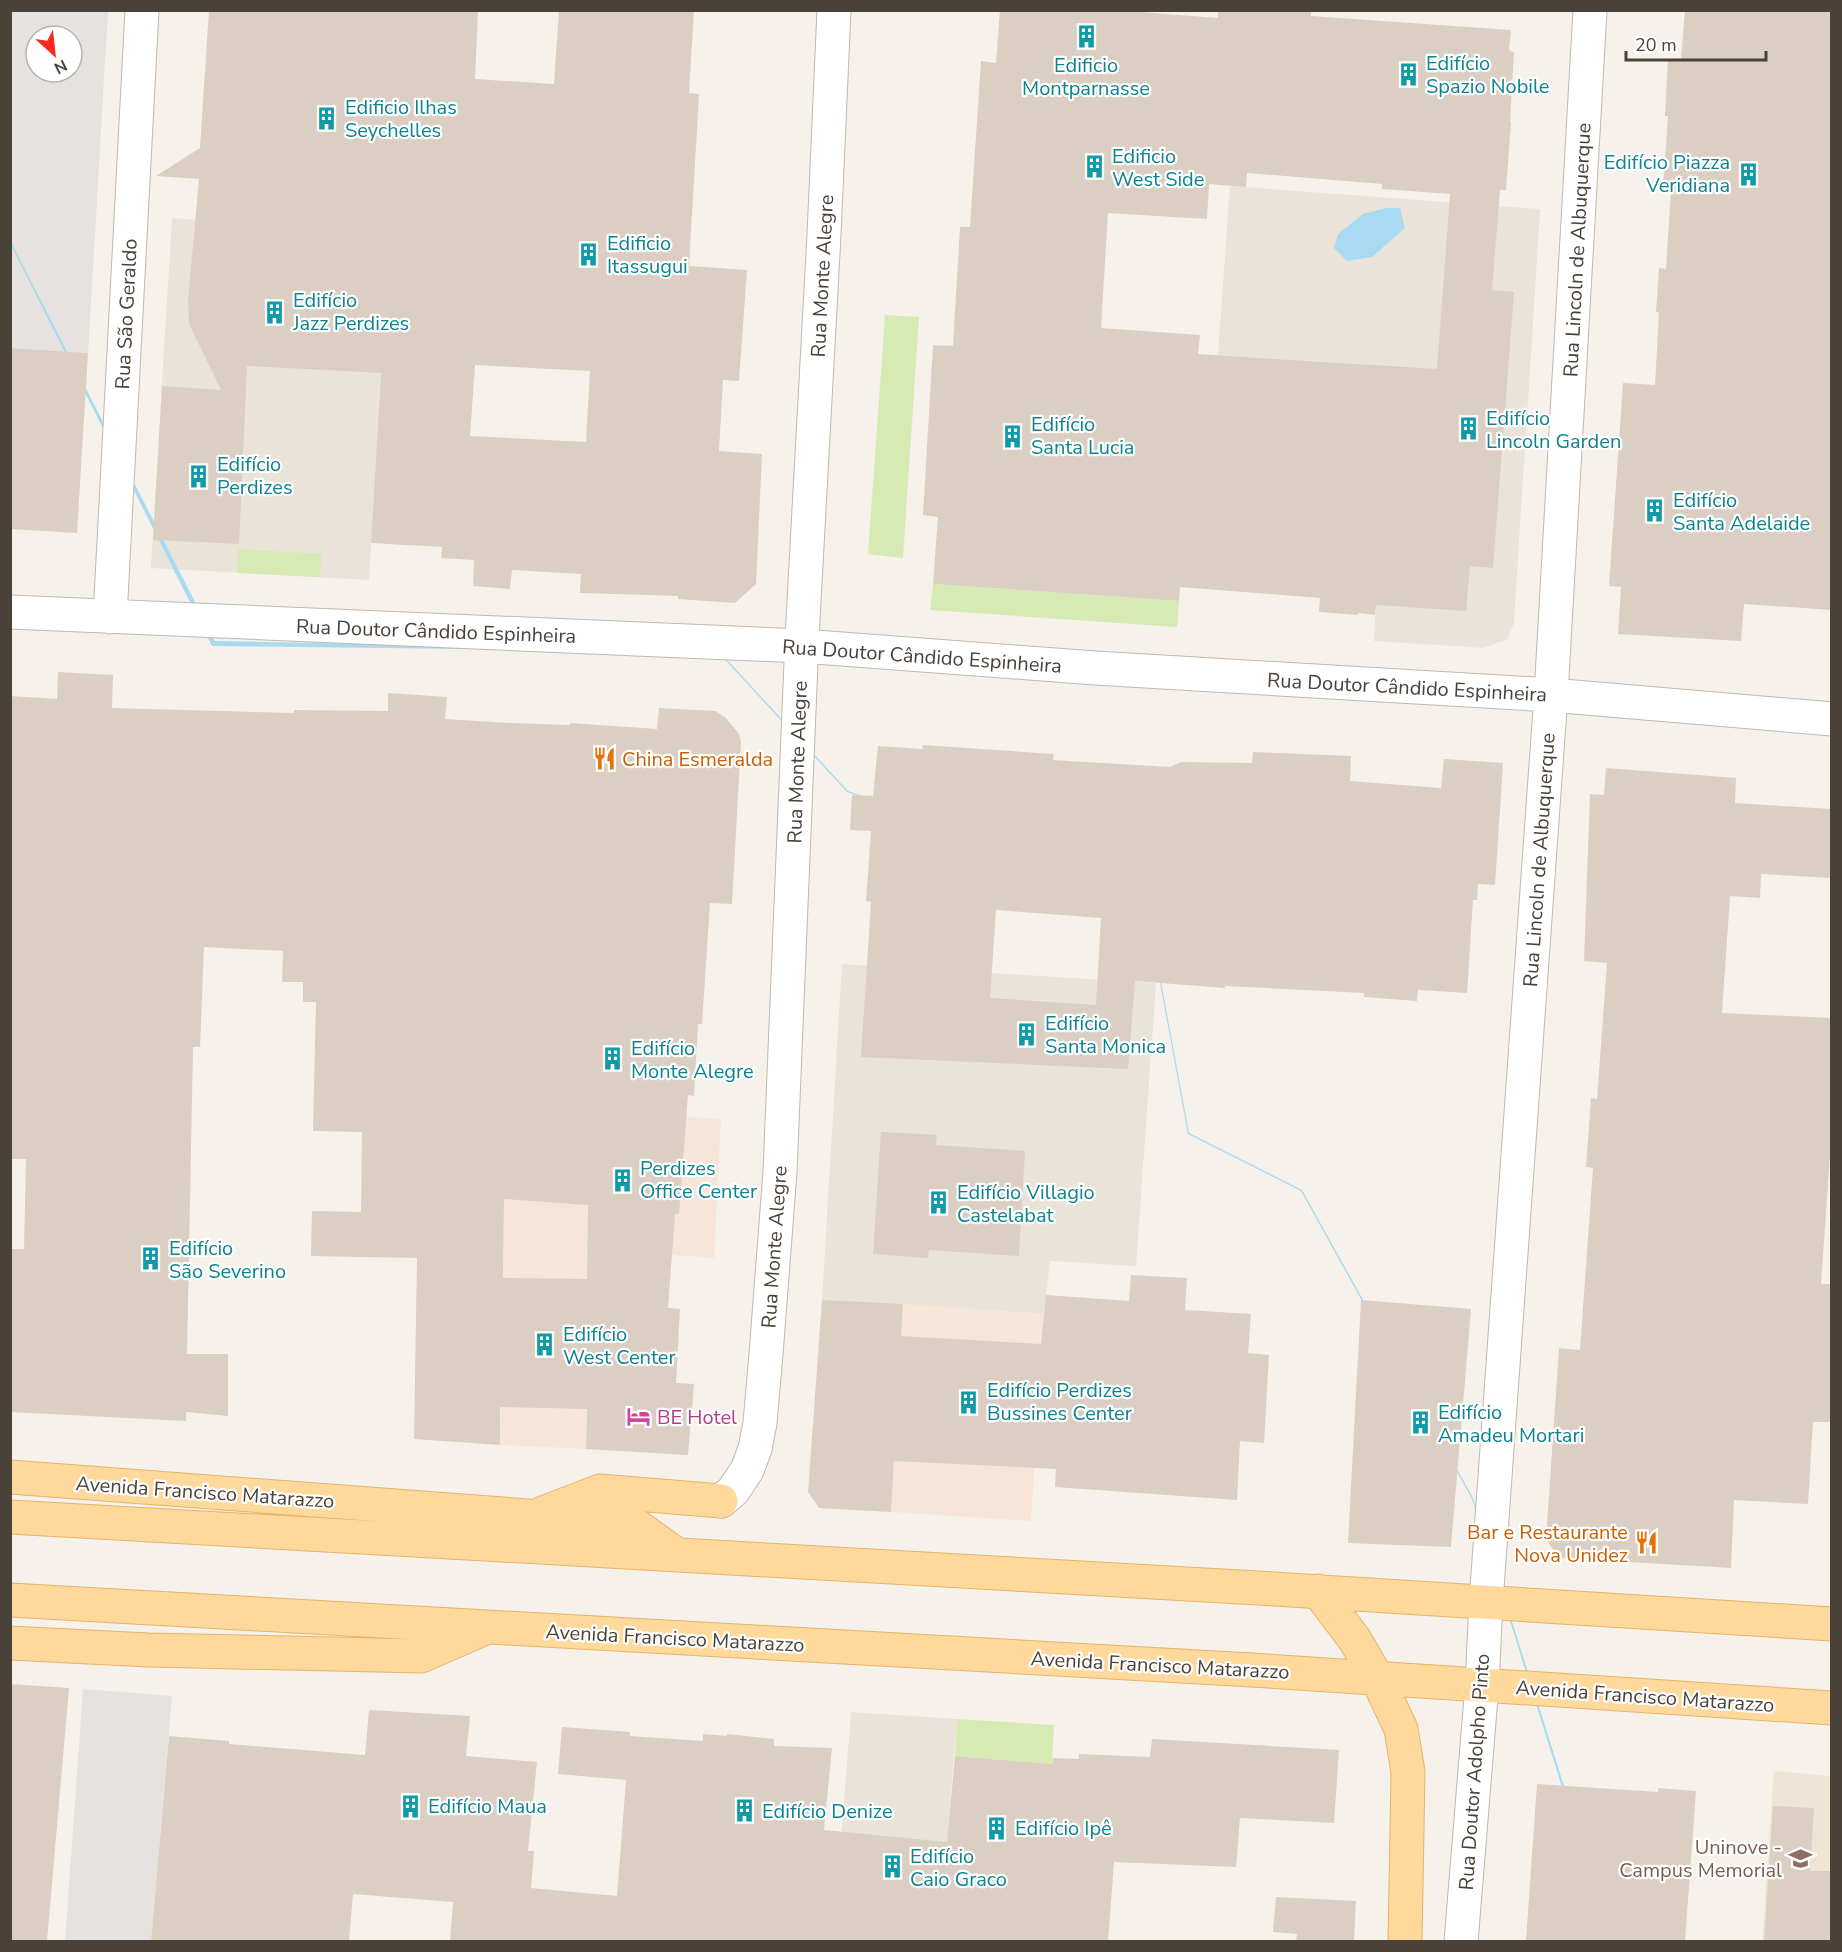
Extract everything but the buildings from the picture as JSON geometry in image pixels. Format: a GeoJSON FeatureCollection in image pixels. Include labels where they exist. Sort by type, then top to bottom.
{"type":"FeatureCollection","features":[{"type":"Feature","properties":{"kind":"main road","name":"Avenida Francisco Matarazzo"},"geometry":{"type":"LineString","coordinates":[[10,1477],[634,1524],[677,1555]]}},
{"type":"Feature","properties":{"kind":"main road"},"geometry":{"type":"LineString","coordinates":[[536,1516],[600,1491],[721,1501]]}},
{"type":"Feature","properties":{"kind":"main road","name":"Avenida Francisco Matarazzo"},"geometry":{"type":"LineString","coordinates":[[10,1517],[1318,1591],[1832,1624]]}},
{"type":"Feature","properties":{"kind":"main road"},"geometry":{"type":"LineString","coordinates":[[1318,1591],[1355,1640],[1377,1678],[1401,1729],[1408,1773],[1405,1941]]}},
{"type":"Feature","properties":{"kind":"main road","name":"Avenida Francisco Matarazzo"},"geometry":{"type":"LineString","coordinates":[[10,1600],[1377,1678],[1832,1708]]}},
{"type":"Feature","properties":{"kind":"main road","name":"Avenida Francisco Matarazzo"},"geometry":{"type":"LineString","coordinates":[[10,1642],[148,1650],[421,1656],[488,1627]]}},
{"type":"Feature","properties":{"kind":"street","name":"Rua São Geraldo"},"geometry":{"type":"LineString","coordinates":[[110,617],[142,10]]}},
{"type":"Feature","properties":{"kind":"street","name":"Rua Monte Alegre"},"geometry":{"type":"LineString","coordinates":[[721,1501],[733,1491],[747,1470],[755,1449],[760,1423],[780,1172],[802,646],[834,10]]}},
{"type":"Feature","properties":{"kind":"street","name":"Rua Lincoln de Albuquerque"},"geometry":{"type":"LineString","coordinates":[[1486,1602],[1551,695],[1590,10]]}},
{"type":"Feature","properties":{"kind":"street","name":"Rua Doutor Cândido Espinheira"},"geometry":{"type":"LineString","coordinates":[[10,612],[802,646],[1107,668],[1551,695],[1832,719]]}},
{"type":"Feature","properties":{"kind":"street","name":"Rua Doutor Adolpho Pinto"},"geometry":{"type":"LineString","coordinates":[[1461,1941],[1482,1686],[1486,1602]]}},
{"type":"Feature","properties":{"kind":"shaded area"},"geometry":{"type":"Polygon","coordinates":[[[10,11],[108,11],[88,353],[11,348],[10,11]]]}},
{"type":"Feature","properties":{"kind":"shaded area"},"geometry":{"type":"Polygon","coordinates":[[[1230,186],[1540,209],[1514,623],[1507,639],[1484,648],[1374,641],[1389,366],[1218,355],[1230,186]]]}},
{"type":"Feature","properties":{"kind":"shaded area"},"geometry":{"type":"Polygon","coordinates":[[[172,218],[389,232],[369,580],[151,568],[172,218]]]}},
{"type":"Feature","properties":{"kind":"shaded area"},"geometry":{"type":"Polygon","coordinates":[[[842,964],[1156,983],[1136,1266],[1050,1261],[1044,1314],[822,1300],[842,964]]]}},
{"type":"Feature","properties":{"kind":"shaded area"},"geometry":{"type":"Polygon","coordinates":[[[506,1105],[721,1119],[714,1258],[587,1249],[586,1449],[500,1445],[506,1105]]]}},
{"type":"Feature","properties":{"kind":"shaded area"},"geometry":{"type":"Polygon","coordinates":[[[903,1304],[1044,1314],[1031,1521],[891,1512],[903,1304]]]}},
{"type":"Feature","properties":{"kind":"shaded area"},"geometry":{"type":"Polygon","coordinates":[[[83,1689],[172,1696],[151,1941],[65,1941],[83,1689]]]}},
{"type":"Feature","properties":{"kind":"shaded area"},"geometry":{"type":"Polygon","coordinates":[[[851,1712],[957,1719],[939,1941],[833,1942],[851,1712]]]}},
{"type":"Feature","properties":{"kind":"shaded area","name":"Uninove - Campus Memorial"},"geometry":{"type":"Polygon","coordinates":[[[1774,1771],[1831,1776],[1831,1941],[1762,1942],[1774,1771]]]}},
{"type":"Feature","properties":{"kind":"green space"},"geometry":{"type":"Polygon","coordinates":[[[885,315],[919,317],[903,558],[868,554],[885,315]]]}},
{"type":"Feature","properties":{"kind":"green space"},"geometry":{"type":"Polygon","coordinates":[[[238,549],[322,554],[320,577],[237,573],[238,549]]]}},
{"type":"Feature","properties":{"kind":"green space"},"geometry":{"type":"Polygon","coordinates":[[[933,584],[1179,601],[1177,627],[930,610],[933,584]]]}},
{"type":"Feature","properties":{"kind":"green space"},"geometry":{"type":"Polygon","coordinates":[[[957,1719],[1054,1725],[1052,1764],[955,1756],[957,1719]]]}},
{"type":"Feature","properties":{"kind":"water"},"geometry":{"type":"Polygon","coordinates":[[[1386,208],[1400,208],[1405,228],[1372,257],[1347,261],[1334,248],[1338,234],[1363,214],[1386,208]]]}},
{"type":"Feature","properties":{"kind":"water"},"geometry":{"type":"Polygon","coordinates":[[[10,240],[215,641],[718,650],[848,791],[1145,896],[1189,1133],[1302,1190],[1473,1498],[1613,1941],[1610,1941],[1472,1499],[1301,1191],[1188,1134],[1144,897],[847,792],[718,652],[212,646],[10,240]]]}},
{"type":"Feature","properties":{"kind":"place","name":"Edificio Montparnasse"},"geometry":{"type":"Point","coordinates":[1086,37]}},
{"type":"Feature","properties":{"kind":"place","name":"Edifício Spazio Nobile"},"geometry":{"type":"Point","coordinates":[1408,74]}},
{"type":"Feature","properties":{"kind":"place","name":"Edificio Ilhas Seychelles"},"geometry":{"type":"Point","coordinates":[327,119]}},
{"type":"Feature","properties":{"kind":"place","name":"Edificio West Side"},"geometry":{"type":"Point","coordinates":[1094,167]}},
{"type":"Feature","properties":{"kind":"place","name":"Edifício Piazza Veridiana"},"geometry":{"type":"Point","coordinates":[1748,174]}},
{"type":"Feature","properties":{"kind":"place","name":"Edificio Itassugui"},"geometry":{"type":"Point","coordinates":[589,254]}},
{"type":"Feature","properties":{"kind":"place","name":"Edifício Jazz Perdizes"},"geometry":{"type":"Point","coordinates":[275,312]}},
{"type":"Feature","properties":{"kind":"place","name":"Edifício Lincoln Garden"},"geometry":{"type":"Point","coordinates":[1468,429]}},
{"type":"Feature","properties":{"kind":"place","name":"Edifício Santa Lucia"},"geometry":{"type":"Point","coordinates":[1013,436]}},
{"type":"Feature","properties":{"kind":"place","name":"Edifício Perdizes"},"geometry":{"type":"Point","coordinates":[199,476]}},
{"type":"Feature","properties":{"kind":"place","name":"Edifício Santa Adelaide"},"geometry":{"type":"Point","coordinates":[1655,511]}},
{"type":"Feature","properties":{"kind":"place","name":"China Esmeralda"},"geometry":{"type":"Point","coordinates":[604,759]}},
{"type":"Feature","properties":{"kind":"place","name":"Edifício Santa Monica"},"geometry":{"type":"Point","coordinates":[1027,1034]}},
{"type":"Feature","properties":{"kind":"place","name":"Edifício Monte Alegre"},"geometry":{"type":"Point","coordinates":[613,1059]}},
{"type":"Feature","properties":{"kind":"place","name":"Perdizes Office Center"},"geometry":{"type":"Point","coordinates":[622,1180]}},
{"type":"Feature","properties":{"kind":"place","name":"Edifício Villagio Castelabat"},"geometry":{"type":"Point","coordinates":[939,1203]}},
{"type":"Feature","properties":{"kind":"place","name":"Edifício São Severino"},"geometry":{"type":"Point","coordinates":[151,1259]}},
{"type":"Feature","properties":{"kind":"place","name":"Edifício West Center"},"geometry":{"type":"Point","coordinates":[545,1345]}},
{"type":"Feature","properties":{"kind":"place","name":"Edifício Perdizes Bussines Center"},"geometry":{"type":"Point","coordinates":[969,1402]}},
{"type":"Feature","properties":{"kind":"place","name":"BE Hotel"},"geometry":{"type":"Point","coordinates":[639,1417]}},
{"type":"Feature","properties":{"kind":"place","name":"Edifício Amadeu Mortari"},"geometry":{"type":"Point","coordinates":[1420,1423]}},
{"type":"Feature","properties":{"kind":"place","name":"Bar e Restaurante Nova Unidez"},"geometry":{"type":"Point","coordinates":[1646,1543]}},
{"type":"Feature","properties":{"kind":"place","name":"Edifício Maua"},"geometry":{"type":"Point","coordinates":[410,1806]}},
{"type":"Feature","properties":{"kind":"place","name":"Edifício Denize"},"geometry":{"type":"Point","coordinates":[744,1811]}},
{"type":"Feature","properties":{"kind":"place","name":"Edifício Ipê"},"geometry":{"type":"Point","coordinates":[997,1828]}},
{"type":"Feature","properties":{"kind":"place","name":"Uninove - Campus Memorial"},"geometry":{"type":"Point","coordinates":[1800,1859]}},
{"type":"Feature","properties":{"kind":"place","name":"Edifício Caio Graco"},"geometry":{"type":"Point","coordinates":[892,1867]}}]}
